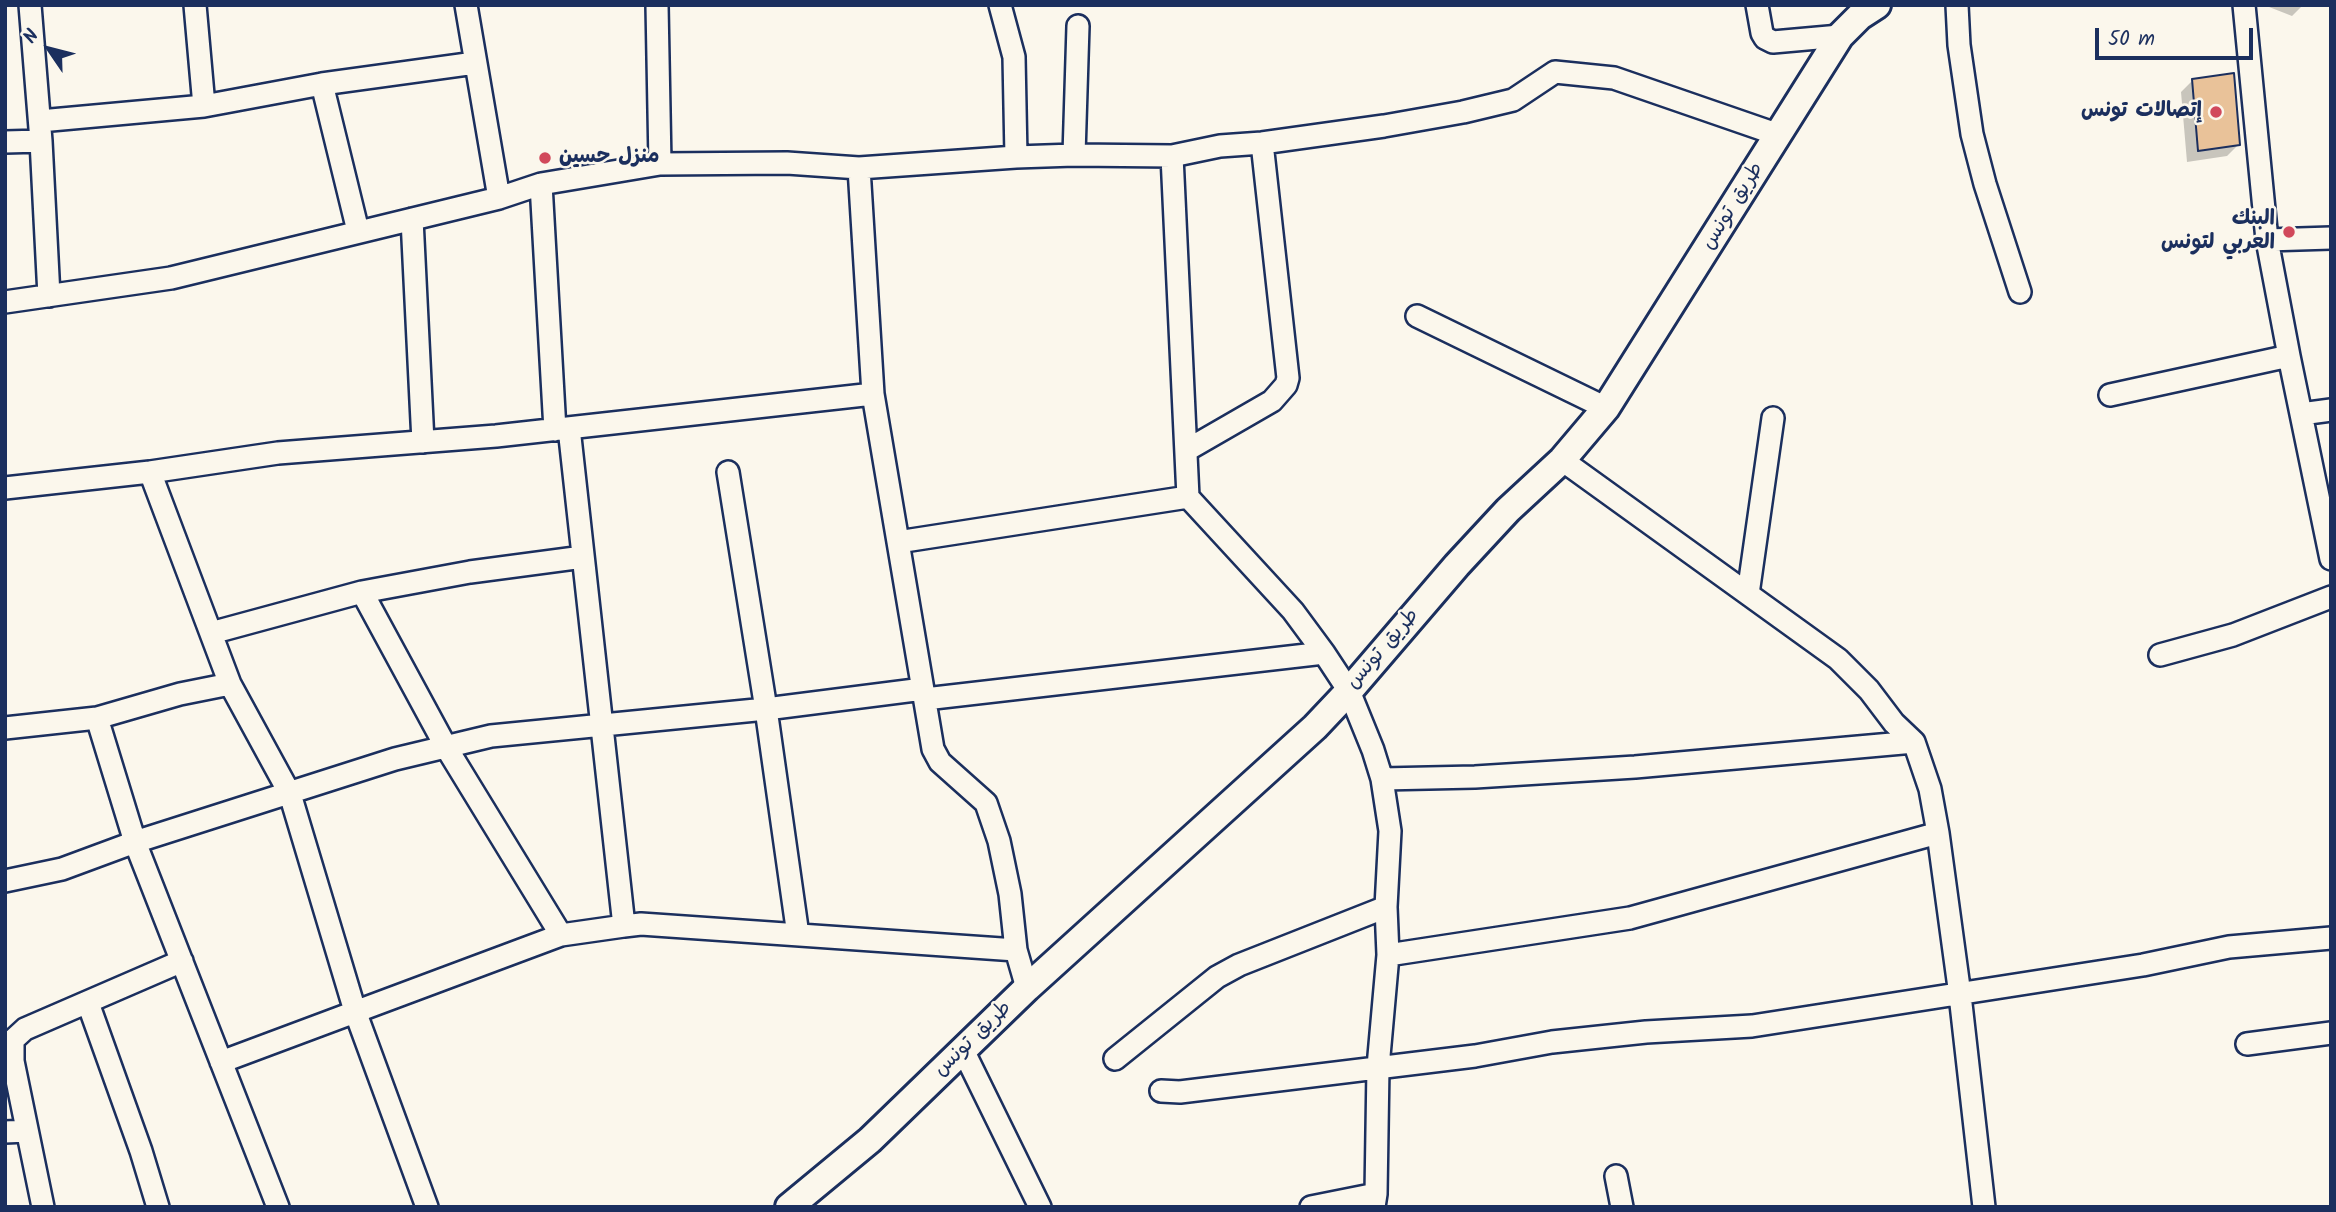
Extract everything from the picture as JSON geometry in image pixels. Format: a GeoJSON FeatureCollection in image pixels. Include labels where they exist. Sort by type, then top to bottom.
{"type":"FeatureCollection","features":[{"type":"Feature","properties":{"kind":"main road","name":"طريق تونس"},"geometry":{"type":"LineString","coordinates":[[789,1207],[870,1140],[1027,988],[1315,727],[1491,529],[1562,460],[1606,408],[1840,36],[1860,16],[1877,5]]}},
{"type":"Feature","properties":{"kind":"street"},"geometry":{"type":"LineString","coordinates":[[30,5],[41,131],[49,296]]}},
{"type":"Feature","properties":{"kind":"street"},"geometry":{"type":"LineString","coordinates":[[195,5],[204,106]]}},
{"type":"Feature","properties":{"kind":"street"},"geometry":{"type":"LineString","coordinates":[[466,5],[499,198]]}},
{"type":"Feature","properties":{"kind":"street"},"geometry":{"type":"LineString","coordinates":[[657,5],[660,164]]}},
{"type":"Feature","properties":{"kind":"street"},"geometry":{"type":"LineString","coordinates":[[1000,5],[1014,57],[1016,157]]}},
{"type":"Feature","properties":{"kind":"street"},"geometry":{"type":"LineString","coordinates":[[1756,5],[1762,33],[1773,42],[1840,36]]}},
{"type":"Feature","properties":{"kind":"street"},"geometry":{"type":"LineString","coordinates":[[1957,5],[1959,45],[1972,134],[2020,292]]}},
{"type":"Feature","properties":{"kind":"street"},"geometry":{"type":"LineString","coordinates":[[2244,5],[2267,240],[2331,559]]}},
{"type":"Feature","properties":{"kind":"street"},"geometry":{"type":"LineString","coordinates":[[1074,155],[1078,26]]}},
{"type":"Feature","properties":{"kind":"street"},"geometry":{"type":"LineString","coordinates":[[5,142],[41,131],[204,106],[322,84],[475,63]]}},
{"type":"Feature","properties":{"kind":"street"},"geometry":{"type":"LineString","coordinates":[[5,302],[170,278],[499,198],[541,184],[660,164],[787,163],[859,169],[1016,157],[1172,156],[1220,146],[1262,143],[1384,126],[1463,112],[1513,100],[1555,72],[1614,78],[1779,135]]}},
{"type":"Feature","properties":{"kind":"street"},"geometry":{"type":"LineString","coordinates":[[322,84],[358,231]]}},
{"type":"Feature","properties":{"kind":"street"},"geometry":{"type":"LineString","coordinates":[[1187,450],[1272,401],[1289,378],[1262,143]]}},
{"type":"Feature","properties":{"kind":"street"},"geometry":{"type":"LineString","coordinates":[[1172,156],[1188,497],[1293,611],[1349,691],[1382,779],[1390,831],[1386,907],[1388,955],[1378,1067],[1375,1200],[1311,1207]]}},
{"type":"Feature","properties":{"kind":"street"},"geometry":{"type":"LineString","coordinates":[[859,169],[873,394],[933,749],[940,762],[986,803],[999,841],[1010,894],[1016,950],[1027,988]]}},
{"type":"Feature","properties":{"kind":"street"},"geometry":{"type":"LineString","coordinates":[[541,184],[562,429],[583,557],[624,926]]}},
{"type":"Feature","properties":{"kind":"street"},"geometry":{"type":"LineString","coordinates":[[412,219],[423,442]]}},
{"type":"Feature","properties":{"kind":"street"},"geometry":{"type":"LineString","coordinates":[[2267,240],[2331,239]]}},
{"type":"Feature","properties":{"kind":"street"},"geometry":{"type":"LineString","coordinates":[[1417,316],[1606,408]]}},
{"type":"Feature","properties":{"kind":"street"},"geometry":{"type":"LineString","coordinates":[[2110,395],[2289,356]]}},
{"type":"Feature","properties":{"kind":"street"},"geometry":{"type":"LineString","coordinates":[[5,488],[150,472],[278,453],[562,429],[873,394]]}},
{"type":"Feature","properties":{"kind":"street"},"geometry":{"type":"LineString","coordinates":[[2301,414],[2331,410]]}},
{"type":"Feature","properties":{"kind":"street"},"geometry":{"type":"LineString","coordinates":[[1748,594],[1773,418]]}},
{"type":"Feature","properties":{"kind":"street"},"geometry":{"type":"LineString","coordinates":[[1562,460],[1838,659],[1914,742],[1930,789],[1938,833],[1984,1207]]}},
{"type":"Feature","properties":{"kind":"street"},"geometry":{"type":"LineString","coordinates":[[150,472],[230,684],[290,793],[355,1011],[427,1207]]}},
{"type":"Feature","properties":{"kind":"street"},"geometry":{"type":"LineString","coordinates":[[728,472],[766,709],[798,935]]}},
{"type":"Feature","properties":{"kind":"street"},"geometry":{"type":"LineString","coordinates":[[898,542],[1188,497]]}},
{"type":"Feature","properties":{"kind":"street"},"geometry":{"type":"LineString","coordinates":[[211,633],[362,592],[470,572],[583,557]]}},
{"type":"Feature","properties":{"kind":"street"},"geometry":{"type":"LineString","coordinates":[[362,592],[446,747],[561,936]]}},
{"type":"Feature","properties":{"kind":"street"},"geometry":{"type":"LineString","coordinates":[[2160,655],[2233,635],[2331,597]]}},
{"type":"Feature","properties":{"kind":"street"},"geometry":{"type":"LineString","coordinates":[[5,881],[62,869],[135,842],[395,759],[491,736],[1324,653]]}},
{"type":"Feature","properties":{"kind":"street"},"geometry":{"type":"LineString","coordinates":[[5,728],[97,718],[180,694],[230,684]]}},
{"type":"Feature","properties":{"kind":"street"},"geometry":{"type":"LineString","coordinates":[[97,718],[135,842],[278,1207]]}},
{"type":"Feature","properties":{"kind":"street"},"geometry":{"type":"LineString","coordinates":[[1382,779],[1475,777],[1635,767],[1914,742]]}},
{"type":"Feature","properties":{"kind":"street"},"geometry":{"type":"LineString","coordinates":[[1388,955],[1630,918],[1938,833]]}},
{"type":"Feature","properties":{"kind":"street"},"geometry":{"type":"LineString","coordinates":[[1115,1059],[1217,977],[1239,965],[1386,907]]}},
{"type":"Feature","properties":{"kind":"street"},"geometry":{"type":"LineString","coordinates":[[222,1062],[561,936],[624,926],[642,924],[1016,950]]}},
{"type":"Feature","properties":{"kind":"street"},"geometry":{"type":"LineString","coordinates":[[1161,1091],[1180,1092],[1646,1032],[1752,1026],[1960,995],[2182,958],[2229,947],[2331,938]]}},
{"type":"Feature","properties":{"kind":"street"},"geometry":{"type":"LineString","coordinates":[[43,1207],[13,1061],[13,1040],[25,1029],[182,961]]}},
{"type":"Feature","properties":{"kind":"street"},"geometry":{"type":"LineString","coordinates":[[88,1003],[158,1207]]}},
{"type":"Feature","properties":{"kind":"street"},"geometry":{"type":"LineString","coordinates":[[2247,1044],[2331,1033]]}},
{"type":"Feature","properties":{"kind":"street"},"geometry":{"type":"LineString","coordinates":[[963,1051],[1040,1207]]}},
{"type":"Feature","properties":{"kind":"street"},"geometry":{"type":"LineString","coordinates":[[5,1132],[27,1130]]}},
{"type":"Feature","properties":{"kind":"street"},"geometry":{"type":"LineString","coordinates":[[1616,1176],[1622,1207]]}},
{"type":"Feature","properties":{"kind":"building","name":"إتصالات تونس"},"geometry":{"type":"Polygon","coordinates":[[[2234,73],[2240,145],[2198,151],[2192,79],[2234,73]]]}},
{"type":"Feature","properties":{"kind":"place","name":"إتصالات تونس"},"geometry":{"type":"Point","coordinates":[2216,112]}},
{"type":"Feature","properties":{"kind":"place","name":"منزل حسين"},"geometry":{"type":"Point","coordinates":[545,158]}},
{"type":"Feature","properties":{"kind":"place","name":"البنك العربي لتونس"},"geometry":{"type":"Point","coordinates":[2289,232]}}]}
